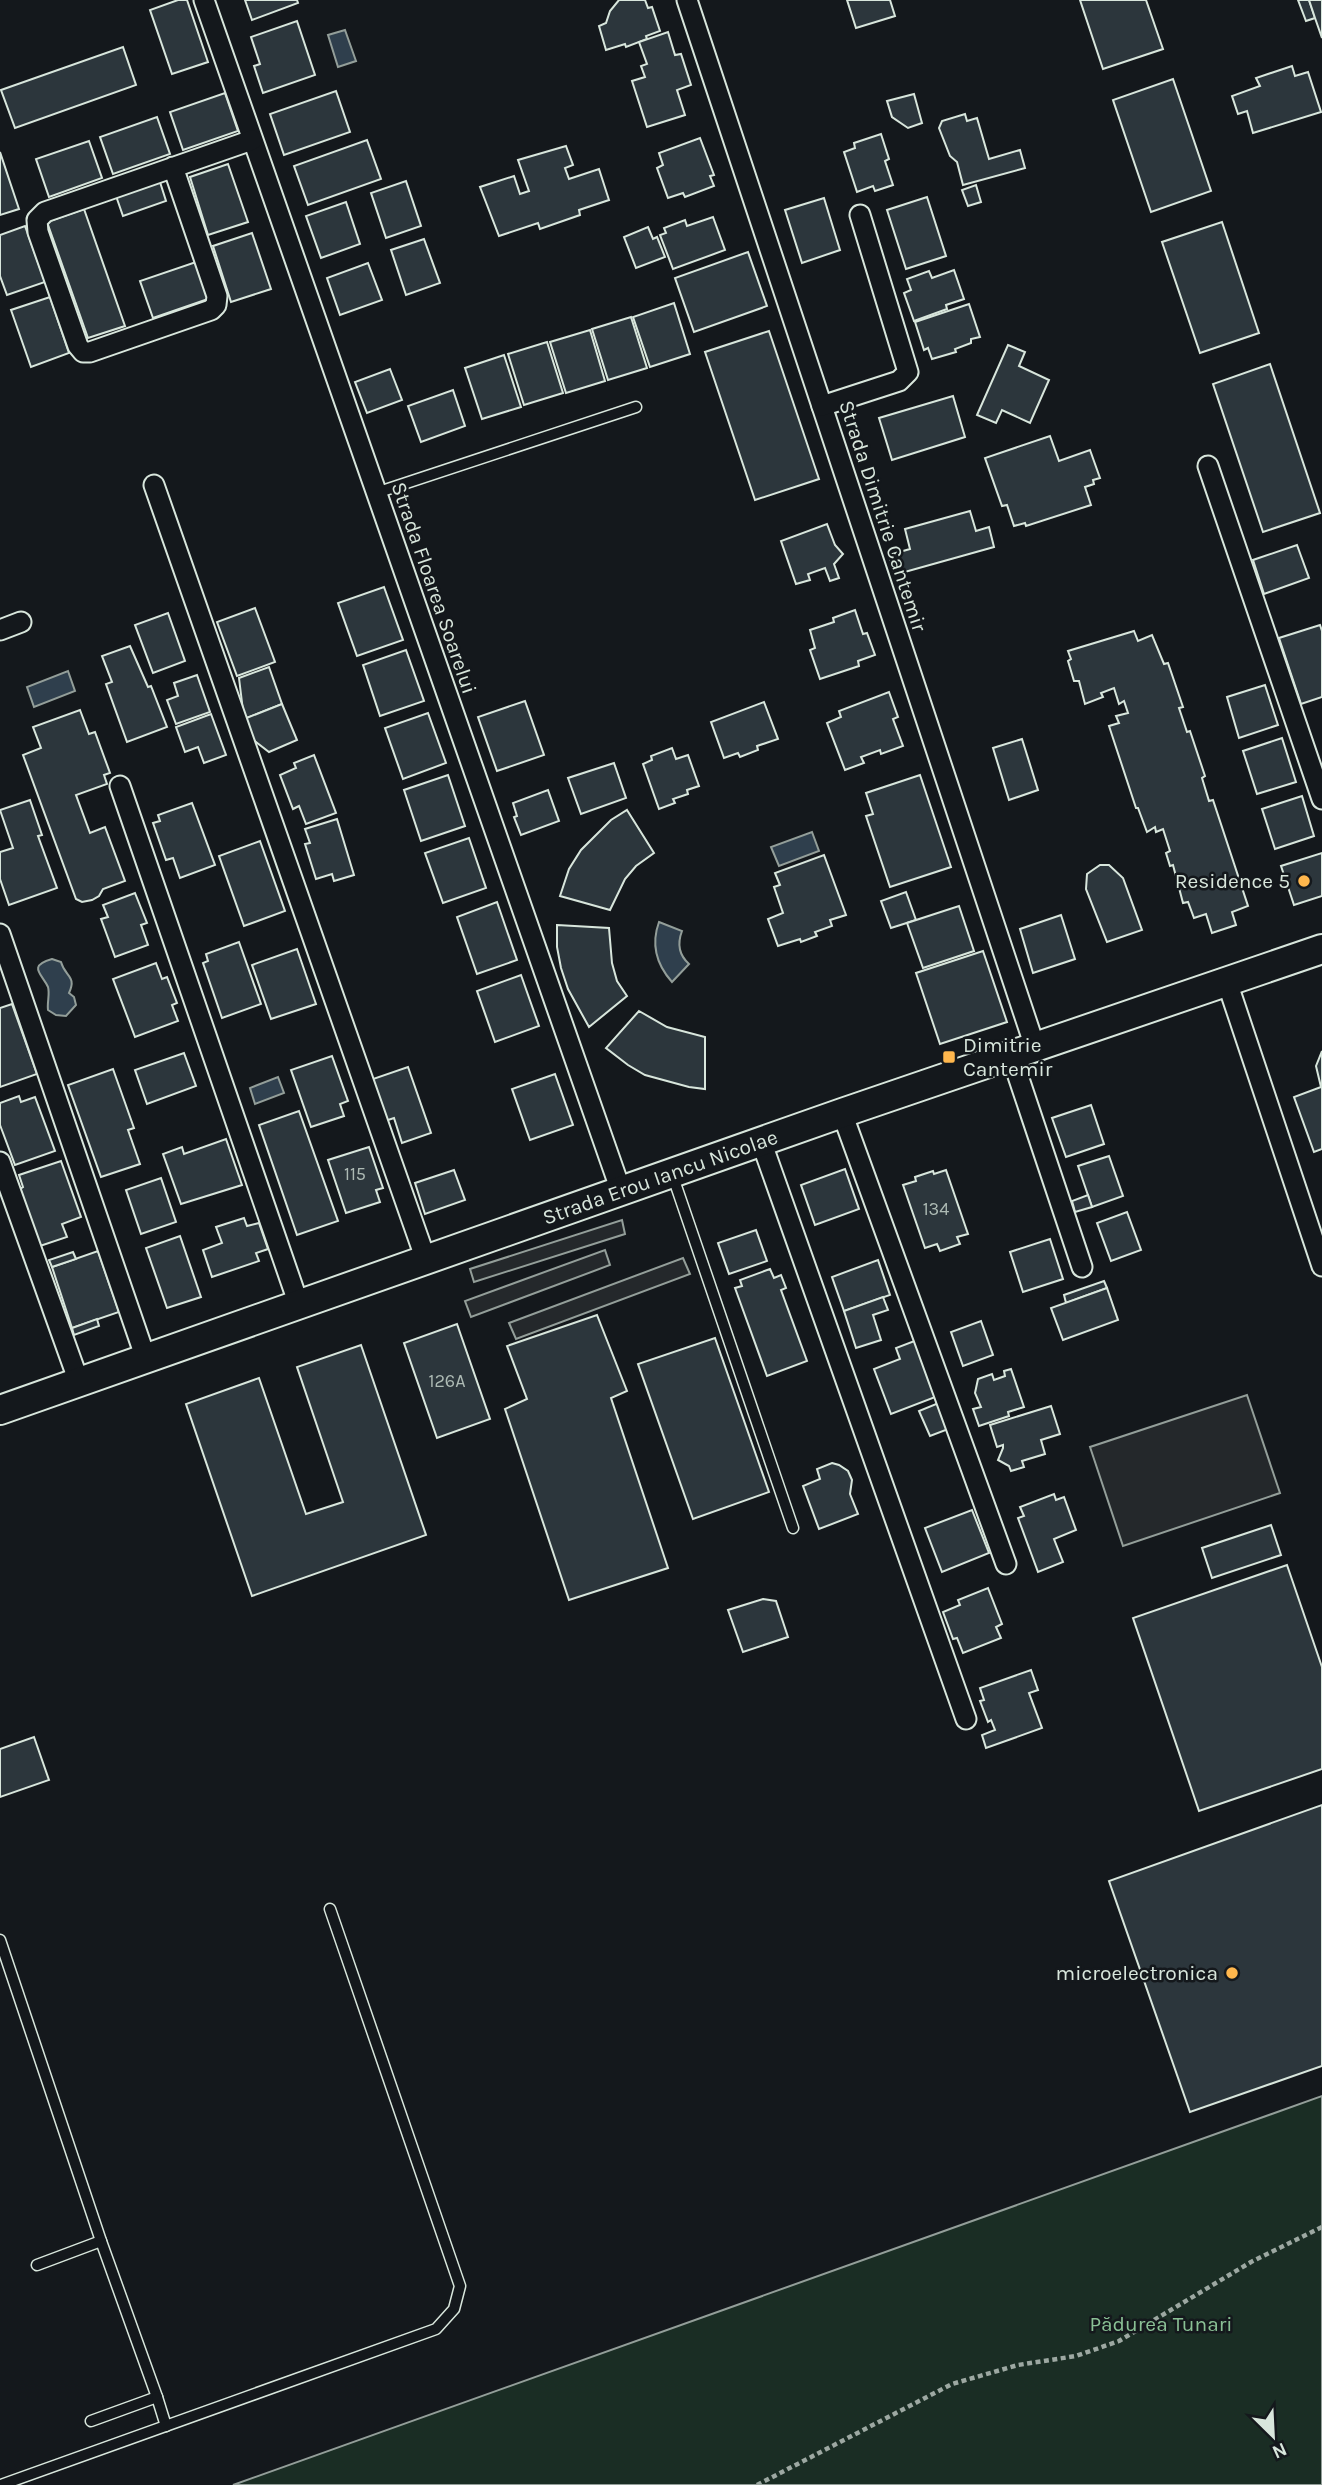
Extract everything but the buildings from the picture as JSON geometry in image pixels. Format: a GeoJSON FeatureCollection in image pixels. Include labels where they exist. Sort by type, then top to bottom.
{"type":"FeatureCollection","features":[{"type":"Feature","properties":{"kind":"street","name":"Strada Floarea Soarelui"},"geometry":{"type":"LineString","coordinates":[[204,0],[621,1191]]}},
{"type":"Feature","properties":{"kind":"street","name":"Strada Dimitrie Cantemir"},"geometry":{"type":"LineString","coordinates":[[687,0],[822,406],[1023,1051],[1082,1267]]}},
{"type":"Feature","properties":{"kind":"street"},"geometry":{"type":"LineString","coordinates":[[173,167],[217,296],[216,305],[211,310],[90,352],[83,352],[78,346],[38,232],[37,220],[45,212],[173,167],[252,140]]}},
{"type":"Feature","properties":{"kind":"street"},"geometry":{"type":"LineString","coordinates":[[822,406],[899,381],[908,372],[860,215]]}},
{"type":"Feature","properties":{"kind":"street"},"geometry":{"type":"LineString","coordinates":[[1208,466],[1322,799]]}},
{"type":"Feature","properties":{"kind":"street"},"geometry":{"type":"LineString","coordinates":[[154,485],[426,1260]]}},
{"type":"Feature","properties":{"kind":"street"},"geometry":{"type":"LineString","coordinates":[[0,630],[21,622]]}},
{"type":"Feature","properties":{"kind":"street"},"geometry":{"type":"LineString","coordinates":[[120,786],[299,1305]]}},
{"type":"Feature","properties":{"kind":"street"},"geometry":{"type":"LineString","coordinates":[[0,934],[146,1359]]}},
{"type":"Feature","properties":{"kind":"street","name":"Strada Erou Iancu Nicolae"},"geometry":{"type":"LineString","coordinates":[[0,1410],[761,1141],[1322,949]]}},
{"type":"Feature","properties":{"kind":"street"},"geometry":{"type":"LineString","coordinates":[[1227,982],[1322,1266]]}},
{"type":"Feature","properties":{"kind":"street"},"geometry":{"type":"LineString","coordinates":[[842,1113],[1006,1564]]}},
{"type":"Feature","properties":{"kind":"street"},"geometry":{"type":"LineString","coordinates":[[761,1141],[966,1719]]}},
{"type":"Feature","properties":{"kind":"street"},"geometry":{"type":"LineString","coordinates":[[0,1162],[79,1382]]}},
{"type":"Feature","properties":{"kind":"lane"},"geometry":{"type":"LineString","coordinates":[[376,493],[636,407]]}},
{"type":"Feature","properties":{"kind":"lane"},"geometry":{"type":"LineString","coordinates":[[672,1173],[793,1528]]}},
{"type":"Feature","properties":{"kind":"lane"},"geometry":{"type":"LineString","coordinates":[[1,2485],[436,2329],[454,2309],[460,2286],[330,1909]]}},
{"type":"Feature","properties":{"kind":"lane"},"geometry":{"type":"LineString","coordinates":[[0,1940],[166,2426]]}},
{"type":"Feature","properties":{"kind":"lane"},"geometry":{"type":"LineString","coordinates":[[37,2265],[101,2241]]}},
{"type":"Feature","properties":{"kind":"lane"},"geometry":{"type":"LineString","coordinates":[[91,2421],[157,2397]]}},
{"type":"Feature","properties":{"kind":"path"},"geometry":{"type":"LineString","coordinates":[[757,2485],[953,2384],[1018,2365],[1076,2356],[1119,2341],[1251,2262],[1322,2227]]}},
{"type":"Feature","properties":{"kind":"green space","name":"Pădurea Tunari"},"geometry":{"type":"Polygon","coordinates":[[[1322,2096],[1322,2485],[233,2485],[1322,2096]]]}},
{"type":"Feature","properties":{"kind":"shaded area"},"geometry":{"type":"Polygon","coordinates":[[[622,1220],[625,1234],[474,1282],[470,1269],[622,1220]]]}},
{"type":"Feature","properties":{"kind":"shaded area"},"geometry":{"type":"Polygon","coordinates":[[[605,1250],[610,1265],[471,1317],[465,1301],[605,1250]]]}},
{"type":"Feature","properties":{"kind":"shaded area"},"geometry":{"type":"Polygon","coordinates":[[[683,1258],[690,1274],[516,1339],[509,1323],[683,1258]]]}},
{"type":"Feature","properties":{"kind":"shaded area"},"geometry":{"type":"Polygon","coordinates":[[[1247,1395],[1280,1493],[1123,1546],[1090,1447],[1247,1395]]]}},
{"type":"Feature","properties":{"kind":"water"},"geometry":{"type":"Polygon","coordinates":[[[345,30],[356,61],[338,67],[328,35],[345,30]]]}},
{"type":"Feature","properties":{"kind":"water"},"geometry":{"type":"Polygon","coordinates":[[[68,671],[75,691],[34,707],[27,687],[68,671]]]}},
{"type":"Feature","properties":{"kind":"water"},"geometry":{"type":"Polygon","coordinates":[[[812,832],[819,851],[779,866],[771,847],[812,832]]]}},
{"type":"Feature","properties":{"kind":"water"},"geometry":{"type":"Polygon","coordinates":[[[659,922],[682,931],[680,949],[689,964],[672,982],[656,954],[655,938],[659,922]]]}},
{"type":"Feature","properties":{"kind":"water"},"geometry":{"type":"Polygon","coordinates":[[[52,959],[61,962],[72,983],[69,993],[74,997],[76,1005],[66,1016],[56,1015],[48,1010],[48,987],[38,971],[40,964],[52,959]]]}},
{"type":"Feature","properties":{"kind":"water"},"geometry":{"type":"Polygon","coordinates":[[[278,1077],[284,1093],[255,1104],[250,1088],[278,1077]]]}},
{"type":"Feature","properties":{"kind":"place","name":"Residence 5"},"geometry":{"type":"Point","coordinates":[1304,881]}},
{"type":"Feature","properties":{"kind":"place","name":"Dimitrie Cantemir"},"geometry":{"type":"Point","coordinates":[949,1057]}},
{"type":"Feature","properties":{"kind":"place","name":"microelectronica"},"geometry":{"type":"Point","coordinates":[1232,1973]}}]}
